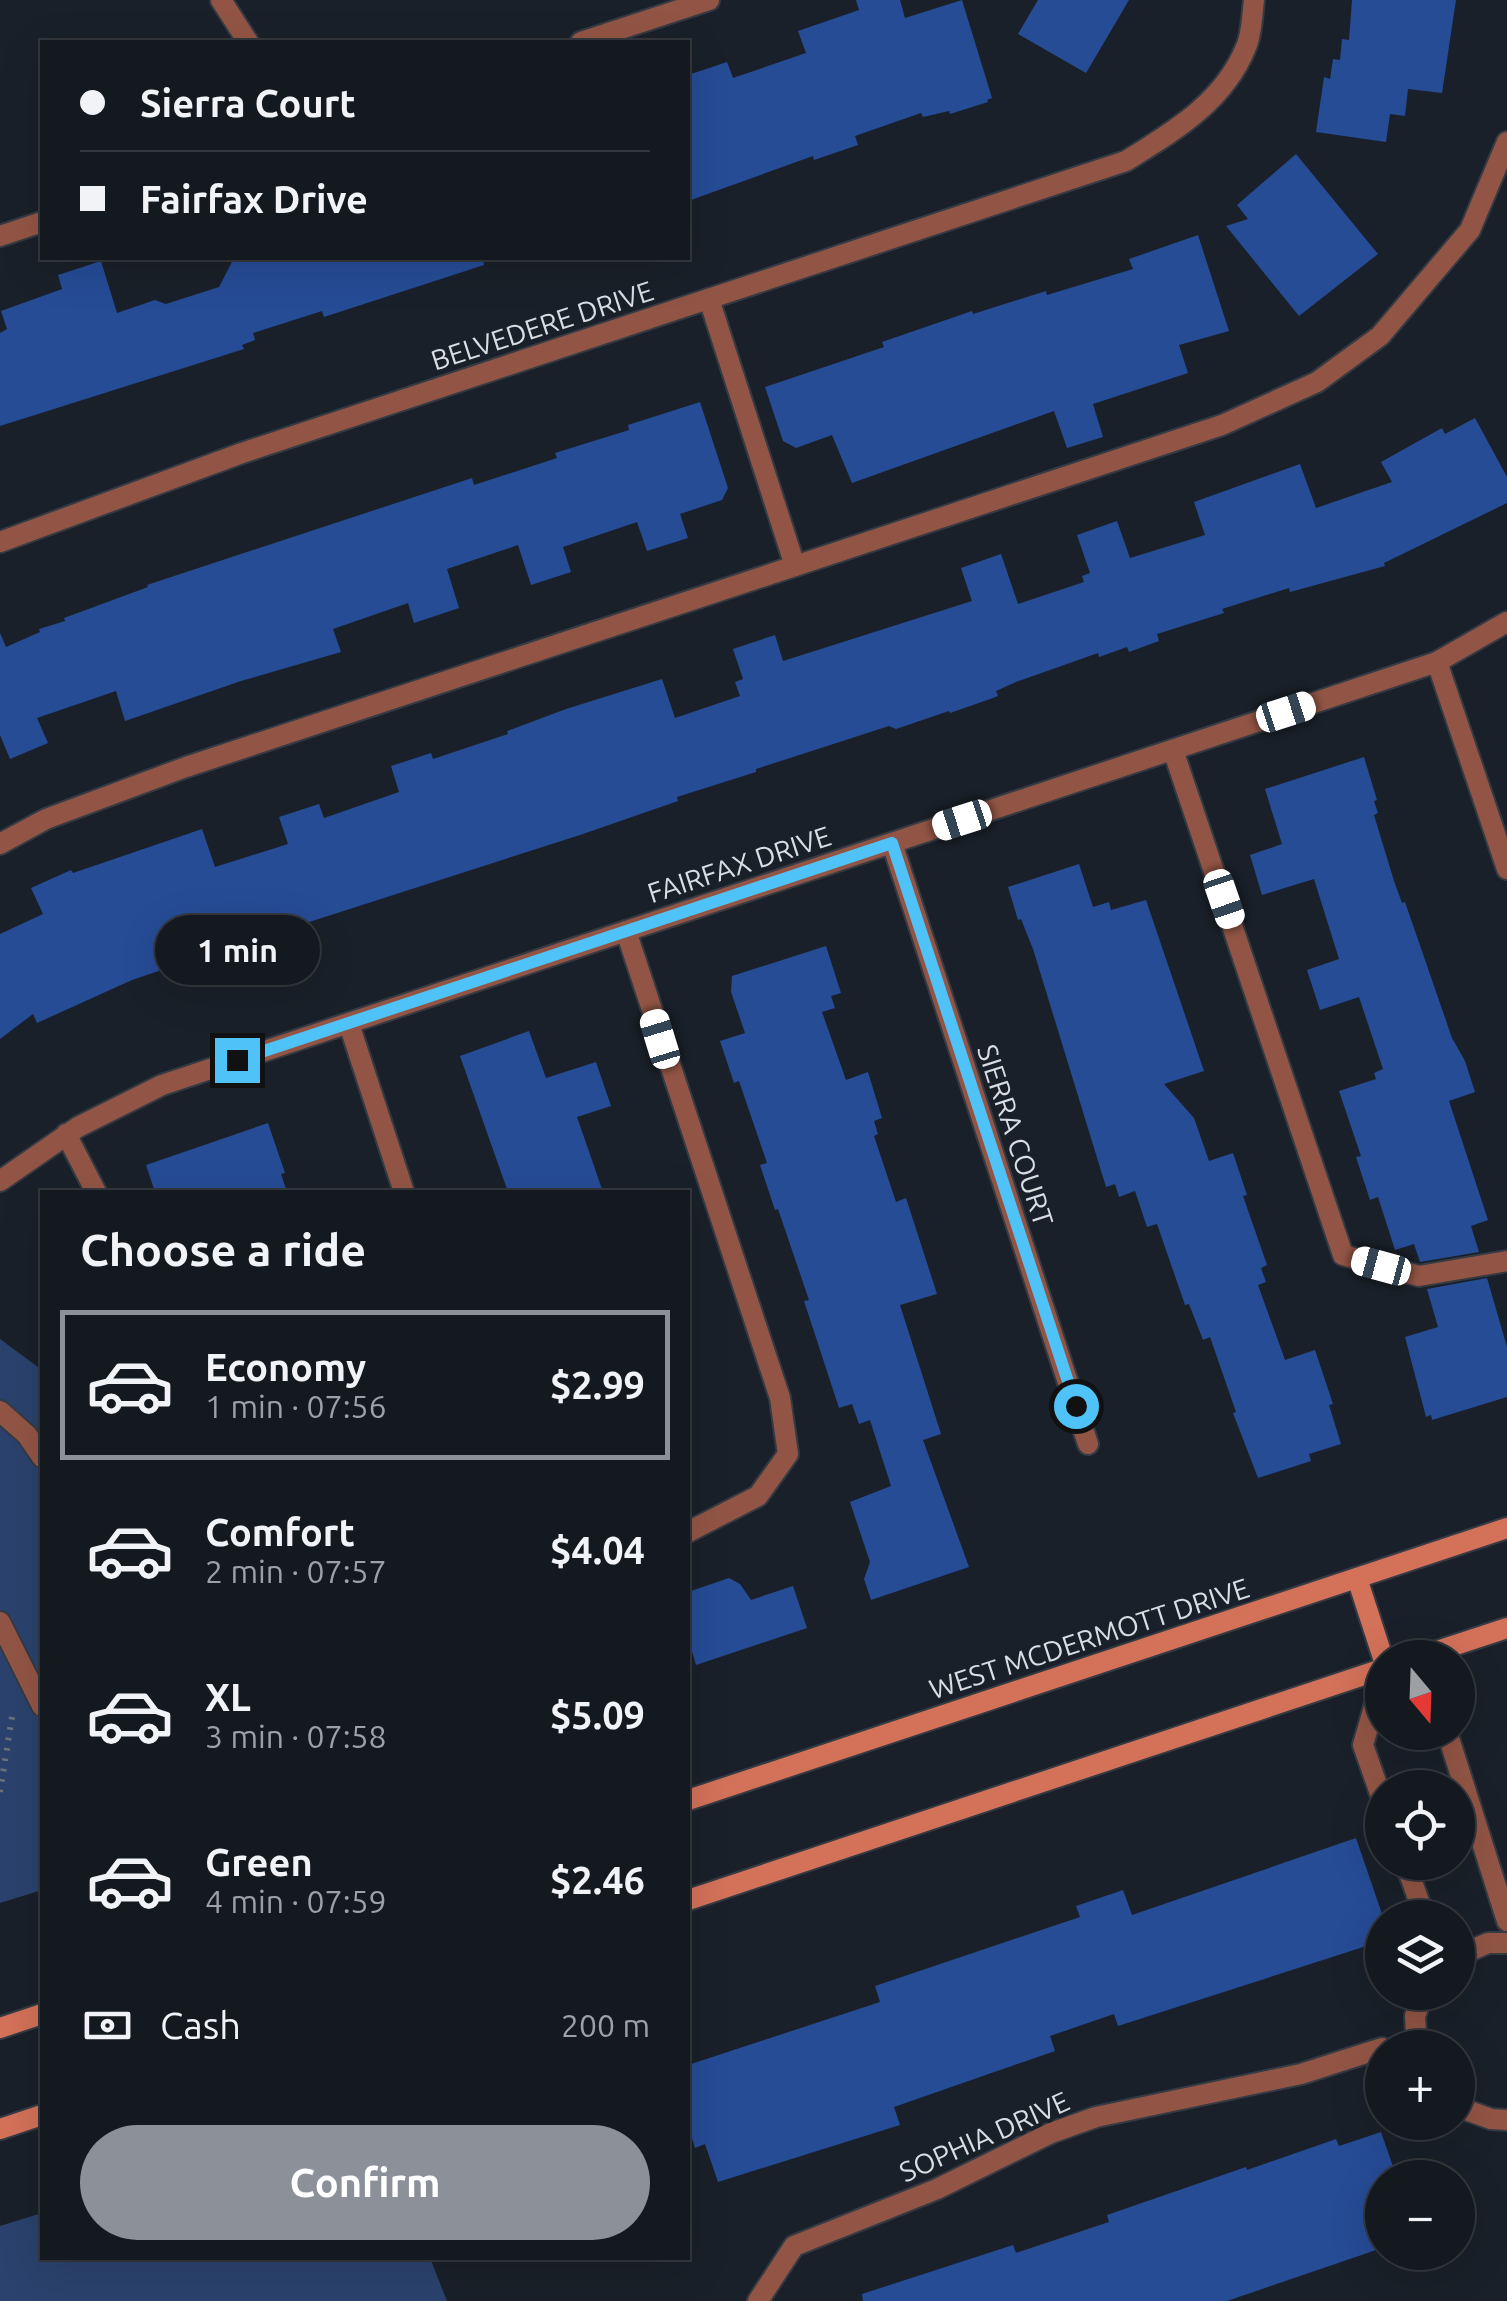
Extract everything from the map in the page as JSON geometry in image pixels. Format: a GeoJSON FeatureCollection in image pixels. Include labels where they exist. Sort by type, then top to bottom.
{"type":"FeatureCollection","features":[{"type":"Feature","properties":{"kind":"main road","name":"WEST MCDERMOTT DRIVE"},"geometry":{"type":"LineString","coordinates":[[690,1799],[1507,1528]]}},
{"type":"Feature","properties":{"kind":"main road"},"geometry":{"type":"LineString","coordinates":[[1357,1578],[1376,1640]]}},
{"type":"Feature","properties":{"kind":"main road"},"geometry":{"type":"LineString","coordinates":[[1471,1640],[1507,1628]]}},
{"type":"Feature","properties":{"kind":"main road"},"geometry":{"type":"LineString","coordinates":[[690,1899],[1365,1675]]}},
{"type":"Feature","properties":{"kind":"main road"},"geometry":{"type":"LineString","coordinates":[[0,2028],[40,2015]]}},
{"type":"Feature","properties":{"kind":"main road"},"geometry":{"type":"LineString","coordinates":[[0,2129],[40,2116]]}},
{"type":"Feature","properties":{"kind":"street"},"geometry":{"type":"LineString","coordinates":[[221,0],[247,40]]}},
{"type":"Feature","properties":{"kind":"street"},"geometry":{"type":"LineString","coordinates":[[587,40],[709,0]]}},
{"type":"Feature","properties":{"kind":"street","name":"BELVEDERE DRIVE"},"geometry":{"type":"LineString","coordinates":[[0,542],[242,453],[1126,162],[1185,124],[1222,90],[1248,45],[1254,0]]}},
{"type":"Feature","properties":{"kind":"street"},"geometry":{"type":"LineString","coordinates":[[0,844],[46,820],[186,767],[1222,425],[1316,382],[1380,336],[1470,230],[1507,142]]}},
{"type":"Feature","properties":{"kind":"street"},"geometry":{"type":"LineString","coordinates":[[0,236],[40,223]]}},
{"type":"Feature","properties":{"kind":"street"},"geometry":{"type":"LineString","coordinates":[[709,299],[794,566]]}},
{"type":"Feature","properties":{"kind":"street","name":"FAIRFAX DRIVE"},"geometry":{"type":"LineString","coordinates":[[0,1181],[66,1134],[162,1085],[1437,662],[1507,622]]}},
{"type":"Feature","properties":{"kind":"street"},"geometry":{"type":"LineString","coordinates":[[1437,662],[1507,870]]}},
{"type":"Feature","properties":{"kind":"street"},"geometry":{"type":"LineString","coordinates":[[1173,750],[1342,1255],[1419,1276],[1507,1261]]}},
{"type":"Feature","properties":{"kind":"street","name":"SIERRA COURT"},"geometry":{"type":"LineString","coordinates":[[892,843],[1088,1444]]}},
{"type":"Feature","properties":{"kind":"street"},"geometry":{"type":"LineString","coordinates":[[626,931],[780,1398],[788,1454],[758,1496],[690,1531]]}},
{"type":"Feature","properties":{"kind":"street"},"geometry":{"type":"LineString","coordinates":[[349,1024],[403,1190]]}},
{"type":"Feature","properties":{"kind":"street"},"geometry":{"type":"LineString","coordinates":[[66,1134],[95,1190]]}},
{"type":"Feature","properties":{"kind":"street"},"geometry":{"type":"LineString","coordinates":[[0,1411],[40,1453]]}},
{"type":"Feature","properties":{"kind":"street"},"geometry":{"type":"LineString","coordinates":[[0,1622],[40,1702]]}},
{"type":"Feature","properties":{"kind":"street"},"geometry":{"type":"LineString","coordinates":[[1453,1750],[1507,1921]]}},
{"type":"Feature","properties":{"kind":"street"},"geometry":{"type":"LineString","coordinates":[[1475,1949],[1507,1942]]}},
{"type":"Feature","properties":{"kind":"street","name":"SOPHIA DRIVE"},"geometry":{"type":"LineString","coordinates":[[758,2301],[794,2246],[937,2189],[1051,2133],[1096,2116],[1301,2074],[1365,2054]]}},
{"type":"Feature","properties":{"kind":"street"},"geometry":{"type":"LineString","coordinates":[[1475,2114],[1491,2120],[1507,2120]]}},
{"type":"Feature","properties":{"kind":"path"},"geometry":{"type":"LineString","coordinates":[[0,1792],[12,1716],[6,1702]]}},
{"type":"Feature","properties":{"kind":"shaded area"},"geometry":{"type":"Polygon","coordinates":[[[0,1339],[40,1369],[40,1891],[0,1903],[0,1339]]]}},
{"type":"Feature","properties":{"kind":"shaded area"},"geometry":{"type":"Polygon","coordinates":[[[40,2214],[40,2260],[431,2260],[447,2301],[0,2301],[0,2226],[40,2214]]]}},
{"type":"Feature","properties":{"kind":"building"},"geometry":{"type":"Polygon","coordinates":[[[856,0],[900,0],[905,18],[962,0],[992,98],[950,114],[949,111],[923,117],[921,113],[855,136],[858,145],[814,160],[813,156],[690,200],[690,74],[727,62],[733,78],[806,53],[798,31],[859,10],[856,0]]]}},
{"type":"Feature","properties":{"kind":"building"},"geometry":{"type":"Polygon","coordinates":[[[1038,0],[1129,0],[1086,73],[1018,34],[1038,0]]]}},
{"type":"Feature","properties":{"kind":"building"},"geometry":{"type":"Polygon","coordinates":[[[1352,0],[1456,0],[1442,93],[1408,89],[1405,116],[1390,114],[1386,142],[1316,132],[1324,77],[1330,79],[1333,59],[1340,60],[1342,39],[1349,40],[1352,0]]]}},
{"type":"Feature","properties":{"kind":"building"},"geometry":{"type":"Polygon","coordinates":[[[1296,154],[1378,254],[1299,316],[1226,226],[1248,219],[1237,205],[1296,154]]]}},
{"type":"Feature","properties":{"kind":"building"},"geometry":{"type":"Polygon","coordinates":[[[1198,235],[1229,331],[1179,345],[1188,373],[1093,404],[1103,437],[1067,448],[1054,411],[852,483],[832,435],[796,448],[783,441],[765,387],[884,347],[882,342],[972,311],[973,314],[1046,291],[1047,295],[1133,269],[1129,259],[1198,235]]]}},
{"type":"Feature","properties":{"kind":"building"},"geometry":{"type":"Polygon","coordinates":[[[233,260],[483,260],[484,265],[324,317],[322,311],[253,333],[255,340],[242,345],[244,349],[0,426],[0,333],[7,329],[1,311],[62,289],[58,275],[101,261],[117,313],[155,300],[166,304],[219,287],[233,260]]]}},
{"type":"Feature","properties":{"kind":"building"},"geometry":{"type":"Polygon","coordinates":[[[700,402],[728,488],[722,500],[680,514],[688,538],[647,551],[637,522],[563,547],[571,572],[531,585],[518,545],[447,569],[459,608],[414,623],[408,603],[333,629],[341,652],[125,721],[116,691],[37,718],[48,743],[10,759],[0,735],[0,633],[6,647],[40,632],[39,629],[65,621],[64,618],[147,585],[472,478],[474,485],[557,458],[555,453],[700,402]]]}},
{"type":"Feature","properties":{"kind":"building"},"geometry":{"type":"Polygon","coordinates":[[[1475,418],[1507,477],[1507,503],[1384,563],[1385,566],[1290,592],[1289,588],[1222,609],[1224,613],[1157,634],[1159,641],[1129,652],[1127,647],[1099,657],[1098,653],[1016,682],[996,691],[998,696],[950,713],[896,729],[889,726],[756,769],[580,835],[132,980],[37,1023],[33,1014],[0,1039],[0,934],[43,914],[31,888],[71,870],[73,873],[202,829],[215,867],[288,844],[279,817],[319,804],[324,818],[399,792],[391,766],[431,753],[433,759],[566,709],[662,679],[675,718],[740,696],[735,682],[743,679],[733,649],[775,635],[783,661],[972,601],[961,568],[1001,554],[1018,604],[1084,582],[1082,576],[1090,573],[1077,535],[1117,521],[1130,558],[1205,535],[1194,502],[1300,464],[1316,508],[1392,482],[1381,462],[1442,428],[1445,434],[1475,418]]]}},
{"type":"Feature","properties":{"kind":"building"},"geometry":{"type":"Polygon","coordinates":[[[1364,757],[1377,800],[1374,801],[1378,813],[1374,815],[1394,881],[1475,1092],[1449,1101],[1488,1220],[1471,1226],[1479,1252],[1420,1262],[1414,1244],[1395,1250],[1378,1197],[1370,1200],[1356,1157],[1361,1156],[1339,1091],[1376,1079],[1374,1073],[1383,1069],[1359,997],[1320,1010],[1307,970],[1339,959],[1314,879],[1262,895],[1250,855],[1282,844],[1265,789],[1364,757]]]}},
{"type":"Feature","properties":{"kind":"building"},"geometry":{"type":"Polygon","coordinates":[[[1079,864],[1093,907],[1109,902],[1111,910],[1146,900],[1204,1071],[1164,1084],[1194,1118],[1209,1161],[1233,1153],[1267,1265],[1261,1268],[1266,1282],[1258,1285],[1285,1360],[1315,1350],[1333,1404],[1329,1405],[1341,1444],[1309,1454],[1311,1461],[1258,1478],[1210,1337],[1203,1340],[1189,1304],[1185,1305],[1157,1224],[1147,1227],[1135,1191],[1119,1197],[1115,1184],[1106,1187],[1033,949],[1021,919],[1018,920],[1008,887],[1079,864]]]}},
{"type":"Feature","properties":{"kind":"building"},"geometry":{"type":"Polygon","coordinates":[[[826,946],[841,993],[831,996],[835,1008],[822,1012],[846,1080],[868,1072],[882,1118],[874,1121],[878,1134],[874,1136],[896,1202],[906,1198],[937,1294],[900,1305],[941,1434],[923,1440],[969,1567],[871,1600],[864,1579],[870,1562],[850,1502],[891,1486],[870,1420],[859,1424],[852,1404],[839,1408],[804,1301],[809,1300],[760,1165],[767,1163],[739,1081],[734,1083],[720,1041],[745,1033],[731,992],[732,976],[826,946]]]}},
{"type":"Feature","properties":{"kind":"building"},"geometry":{"type":"Polygon","coordinates":[[[529,1031],[546,1078],[596,1062],[611,1106],[577,1117],[602,1190],[507,1190],[460,1056],[529,1031]]]}},
{"type":"Feature","properties":{"kind":"building"},"geometry":{"type":"Polygon","coordinates":[[[268,1123],[285,1173],[281,1174],[286,1190],[154,1190],[146,1165],[268,1123]]]}},
{"type":"Feature","properties":{"kind":"building"},"geometry":{"type":"Polygon","coordinates":[[[1487,1278],[1507,1347],[1507,1397],[1432,1420],[1431,1415],[1426,1417],[1405,1337],[1438,1327],[1427,1289],[1487,1278]]]}},
{"type":"Feature","properties":{"kind":"building"},"geometry":{"type":"Polygon","coordinates":[[[729,1578],[740,1584],[751,1600],[793,1586],[807,1628],[696,1665],[690,1645],[690,1591],[729,1578]]]}},
{"type":"Feature","properties":{"kind":"building"},"geometry":{"type":"Polygon","coordinates":[[[1356,1838],[1365,1864],[1365,1880],[1370,1880],[1377,1900],[1365,1900],[1365,1946],[1118,2026],[1114,2014],[1050,2036],[1055,2051],[894,2107],[900,2125],[718,2182],[705,2144],[695,2148],[690,2132],[690,2064],[880,2002],[875,1986],[1080,1917],[1076,1906],[1123,1890],[1132,1915],[1356,1838]]]}},
{"type":"Feature","properties":{"kind":"building"},"geometry":{"type":"Polygon","coordinates":[[[1365,2137],[1384,2140],[1391,2160],[1365,2160],[1365,2254],[1227,2301],[863,2301],[862,2294],[1013,2245],[1016,2253],[1109,2222],[1107,2215],[1246,2167],[1247,2170],[1336,2139],[1339,2146],[1365,2137]]]}},
{"type":"Feature","properties":{"kind":"route"},"geometry":{"type":"LineString","coordinates":[[237,1060],[892,843],[1076,1406]]}}]}
